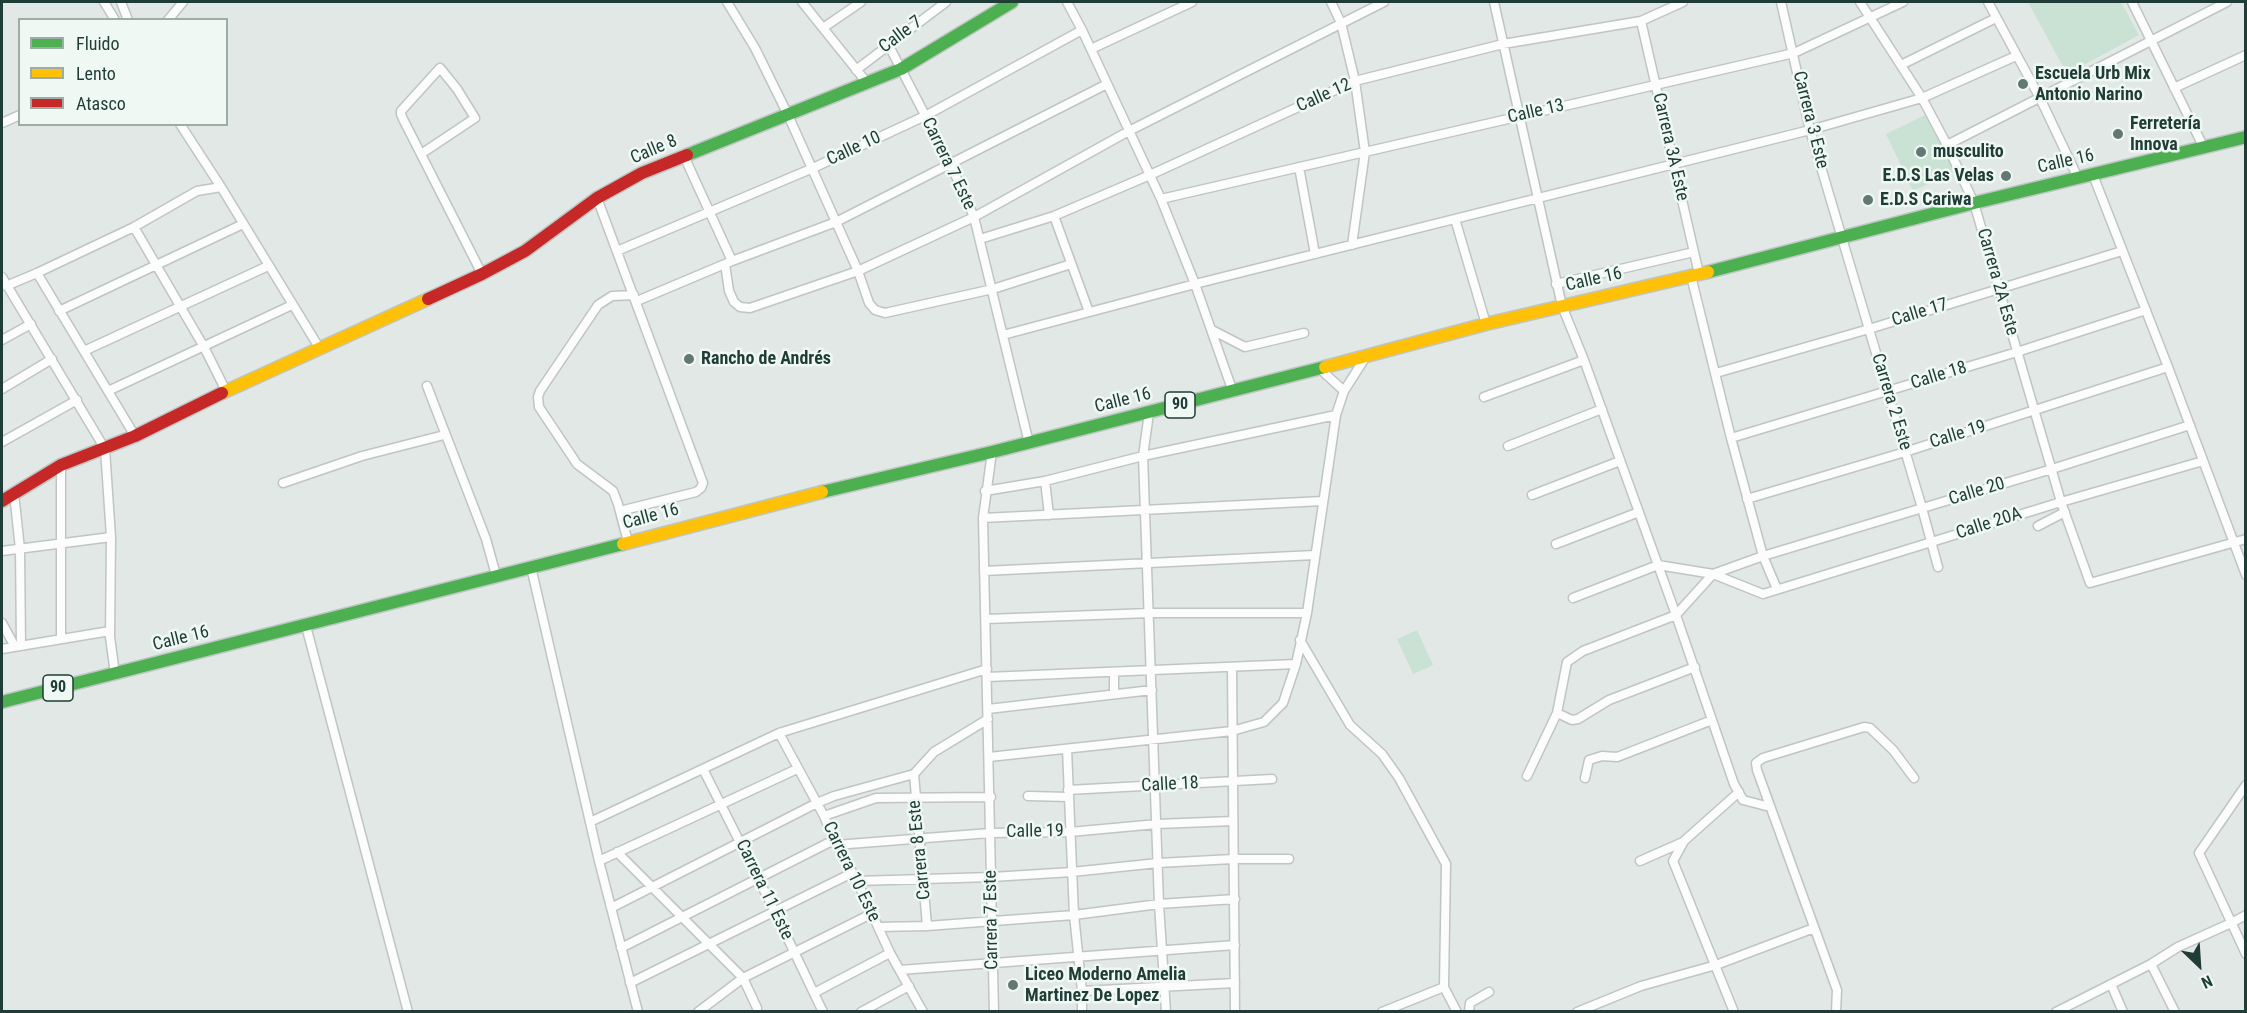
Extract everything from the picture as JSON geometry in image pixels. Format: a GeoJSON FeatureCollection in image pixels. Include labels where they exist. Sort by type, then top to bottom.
{"type":"FeatureCollection","features":[{"type":"Feature","properties":{"kind":"main road","name":"Calle 8"},"geometry":{"type":"LineString","coordinates":[[2,501],[61,465],[135,436],[525,251],[597,198],[642,173],[901,69],[1012,2]]}},
{"type":"Feature","properties":{"kind":"main road","name":"Calle 16"},"geometry":{"type":"LineString","coordinates":[[115,674],[813,494],[1233,392],[1486,324],[1695,275],[1974,203],[2246,137]]}},
{"type":"Feature","properties":{"kind":"main road","name":"90"},"geometry":{"type":"LineString","coordinates":[[2,702],[115,674]]}},
{"type":"Feature","properties":{"kind":"street"},"geometry":{"type":"LineString","coordinates":[[104,2],[115,18]]}},
{"type":"Feature","properties":{"kind":"street"},"geometry":{"type":"LineString","coordinates":[[121,2],[127,18]]}},
{"type":"Feature","properties":{"kind":"street"},"geometry":{"type":"LineString","coordinates":[[170,18],[183,2]]}},
{"type":"Feature","properties":{"kind":"street"},"geometry":{"type":"LineString","coordinates":[[727,2],[755,48],[788,115],[858,271],[869,303],[875,310],[885,313],[993,289],[1071,264]]}},
{"type":"Feature","properties":{"kind":"street"},"geometry":{"type":"LineString","coordinates":[[802,2],[868,84]]}},
{"type":"Feature","properties":{"kind":"street"},"geometry":{"type":"LineString","coordinates":[[823,28],[861,2]]}},
{"type":"Feature","properties":{"kind":"street","name":"Calle 7"},"geometry":{"type":"LineString","coordinates":[[856,70],[946,2]]}},
{"type":"Feature","properties":{"kind":"street"},"geometry":{"type":"LineString","coordinates":[[1067,2],[1161,199],[1212,329],[1233,392]]}},
{"type":"Feature","properties":{"kind":"street"},"geometry":{"type":"LineString","coordinates":[[1091,49],[1192,2]]}},
{"type":"Feature","properties":{"kind":"street"},"geometry":{"type":"LineString","coordinates":[[1331,2],[1341,23],[1355,81],[1365,152],[1352,245]]}},
{"type":"Feature","properties":{"kind":"street"},"geometry":{"type":"LineString","coordinates":[[684,156],[729,262],[729,291],[734,302],[740,307],[750,308],[858,271],[974,217],[1129,131],[1384,2]]}},
{"type":"Feature","properties":{"kind":"street"},"geometry":{"type":"LineString","coordinates":[[1494,2],[1562,306],[1584,360],[1695,667],[1734,784],[1743,800],[1770,807]]}},
{"type":"Feature","properties":{"kind":"street","name":"Calle 12"},"geometry":{"type":"LineString","coordinates":[[980,239],[1054,216],[1150,175],[1355,81],[1503,44],[1641,21],[1683,2]]}},
{"type":"Feature","properties":{"kind":"street","name":"Carrera 3 Este"},"geometry":{"type":"LineString","coordinates":[[1781,2],[1810,130],[1842,238]]}},
{"type":"Feature","properties":{"kind":"street","name":"Carrera 2A Este"},"geometry":{"type":"LineString","coordinates":[[1860,2],[1922,98],[1974,203],[2061,502],[2090,583],[2233,543]]}},
{"type":"Feature","properties":{"kind":"street","name":"Calle 13"},"geometry":{"type":"LineString","coordinates":[[1161,199],[1794,53],[1903,2]]}},
{"type":"Feature","properties":{"kind":"street"},"geometry":{"type":"LineString","coordinates":[[1988,2],[2040,98],[2078,178]]}},
{"type":"Feature","properties":{"kind":"street"},"geometry":{"type":"LineString","coordinates":[[2132,2],[2204,148]]}},
{"type":"Feature","properties":{"kind":"street"},"geometry":{"type":"LineString","coordinates":[[1947,145],[2227,2]]}},
{"type":"Feature","properties":{"kind":"street"},"geometry":{"type":"LineString","coordinates":[[1901,65],[1996,18]]}},
{"type":"Feature","properties":{"kind":"street","name":"Carrera 3A Este"},"geometry":{"type":"LineString","coordinates":[[1641,21],[1694,252],[1695,275],[1731,438],[1763,556],[1777,590]]}},
{"type":"Feature","properties":{"kind":"street","name":"Calle 10"},"geometry":{"type":"LineString","coordinates":[[617,251],[813,168],[925,116],[1082,30]]}},
{"type":"Feature","properties":{"kind":"street","name":"Carrera 7 Este"},"geometry":{"type":"LineString","coordinates":[[888,44],[950,163],[974,217],[1029,443]]}},
{"type":"Feature","properties":{"kind":"street"},"geometry":{"type":"LineString","coordinates":[[2174,88],[2246,55]]}},
{"type":"Feature","properties":{"kind":"street"},"geometry":{"type":"LineString","coordinates":[[1003,335],[1195,284],[1810,130],[1922,98],[2016,56]]}},
{"type":"Feature","properties":{"kind":"street"},"geometry":{"type":"LineString","coordinates":[[421,153],[475,118],[457,89],[440,68],[401,111],[421,153],[482,273]]}},
{"type":"Feature","properties":{"kind":"street"},"geometry":{"type":"LineString","coordinates":[[628,542],[621,514],[610,488],[577,464],[539,407],[540,391],[598,305],[612,296],[635,298],[836,222],[1107,84]]}},
{"type":"Feature","properties":{"kind":"street"},"geometry":{"type":"LineString","coordinates":[[2,123],[18,115]]}},
{"type":"Feature","properties":{"kind":"street"},"geometry":{"type":"LineString","coordinates":[[181,126],[320,349]]}},
{"type":"Feature","properties":{"kind":"street"},"geometry":{"type":"LineString","coordinates":[[1299,167],[1315,254]]}},
{"type":"Feature","properties":{"kind":"street"},"geometry":{"type":"LineString","coordinates":[[2093,175],[2246,575]]}},
{"type":"Feature","properties":{"kind":"street"},"geometry":{"type":"LineString","coordinates":[[6,286],[134,226],[197,191],[221,187]]}},
{"type":"Feature","properties":{"kind":"street"},"geometry":{"type":"LineString","coordinates":[[597,198],[703,483],[696,492],[621,514]]}},
{"type":"Feature","properties":{"kind":"street"},"geometry":{"type":"LineString","coordinates":[[1054,216],[1089,312]]}},
{"type":"Feature","properties":{"kind":"street"},"geometry":{"type":"LineString","coordinates":[[1455,219],[1486,324]]}},
{"type":"Feature","properties":{"kind":"street"},"geometry":{"type":"LineString","coordinates":[[59,311],[243,224]]}},
{"type":"Feature","properties":{"kind":"street"},"geometry":{"type":"LineString","coordinates":[[134,226],[204,347],[226,391]]}},
{"type":"Feature","properties":{"kind":"street","name":"Carrera 2 Este"},"geometry":{"type":"LineString","coordinates":[[1842,238],[1923,508],[1938,567]]}},
{"type":"Feature","properties":{"kind":"street","name":"Calle 17"},"geometry":{"type":"LineString","coordinates":[[1716,373],[1869,329],[2122,251]]}},
{"type":"Feature","properties":{"kind":"street"},"geometry":{"type":"LineString","coordinates":[[1556,284],[1694,252]]}},
{"type":"Feature","properties":{"kind":"street"},"geometry":{"type":"LineString","coordinates":[[84,351],[268,266]]}},
{"type":"Feature","properties":{"kind":"street"},"geometry":{"type":"LineString","coordinates":[[37,273],[135,436]]}},
{"type":"Feature","properties":{"kind":"street"},"geometry":{"type":"LineString","coordinates":[[2,277],[105,449],[111,537],[110,634],[115,674]]}},
{"type":"Feature","properties":{"kind":"street"},"geometry":{"type":"LineString","coordinates":[[108,391],[292,305]]}},
{"type":"Feature","properties":{"kind":"street","name":"Calle 18"},"geometry":{"type":"LineString","coordinates":[[1731,438],[2017,352],[2146,310]]}},
{"type":"Feature","properties":{"kind":"street"},"geometry":{"type":"LineString","coordinates":[[2,340],[31,324]]}},
{"type":"Feature","properties":{"kind":"street"},"geometry":{"type":"LineString","coordinates":[[1212,329],[1245,347],[1304,333]]}},
{"type":"Feature","properties":{"kind":"street"},"geometry":{"type":"LineString","coordinates":[[989,758],[1232,731],[1264,722],[1283,703],[1296,664],[1307,613],[1336,415],[1344,391],[1367,355]]}},
{"type":"Feature","properties":{"kind":"street"},"geometry":{"type":"LineString","coordinates":[[2,389],[52,359]]}},
{"type":"Feature","properties":{"kind":"street"},"geometry":{"type":"LineString","coordinates":[[1484,397],[1584,360]]}},
{"type":"Feature","properties":{"kind":"street","name":"Calle 19"},"geometry":{"type":"LineString","coordinates":[[1747,499],[1905,452],[2168,367]]}},
{"type":"Feature","properties":{"kind":"street"},"geometry":{"type":"LineString","coordinates":[[1319,368],[1344,391]]}},
{"type":"Feature","properties":{"kind":"street"},"geometry":{"type":"LineString","coordinates":[[427,386],[489,549],[496,575]]}},
{"type":"Feature","properties":{"kind":"street"},"geometry":{"type":"LineString","coordinates":[[2,442],[77,400]]}},
{"type":"Feature","properties":{"kind":"street"},"geometry":{"type":"LineString","coordinates":[[1508,446],[1602,409]]}},
{"type":"Feature","properties":{"kind":"street"},"geometry":{"type":"LineString","coordinates":[[1149,413],[1143,456],[1159,904],[1166,1011]]}},
{"type":"Feature","properties":{"kind":"street"},"geometry":{"type":"LineString","coordinates":[[985,491],[1045,481],[1143,456],[1336,415]]}},
{"type":"Feature","properties":{"kind":"street","name":"Calle 20"},"geometry":{"type":"LineString","coordinates":[[1713,574],[1763,556],[2190,425]]}},
{"type":"Feature","properties":{"kind":"street"},"geometry":{"type":"LineString","coordinates":[[283,483],[362,456],[444,435]]}},
{"type":"Feature","properties":{"kind":"street","name":"Carrera 7 Este"},"geometry":{"type":"LineString","coordinates":[[992,452],[983,518],[994,1011]]}},
{"type":"Feature","properties":{"kind":"street"},"geometry":{"type":"LineString","coordinates":[[1532,495],[1620,461]]}},
{"type":"Feature","properties":{"kind":"street","name":"Calle 20A"},"geometry":{"type":"LineString","coordinates":[[1777,590],[2061,502],[2203,462]]}},
{"type":"Feature","properties":{"kind":"street"},"geometry":{"type":"LineString","coordinates":[[60,639],[61,465]]}},
{"type":"Feature","properties":{"kind":"street"},"geometry":{"type":"LineString","coordinates":[[1045,481],[1049,515]]}},
{"type":"Feature","properties":{"kind":"street"},"geometry":{"type":"LineString","coordinates":[[14,493],[20,549],[18,646]]}},
{"type":"Feature","properties":{"kind":"street"},"geometry":{"type":"LineString","coordinates":[[983,518],[1323,501]]}},
{"type":"Feature","properties":{"kind":"street"},"geometry":{"type":"LineString","coordinates":[[1556,544],[1639,512]]}},
{"type":"Feature","properties":{"kind":"street"},"geometry":{"type":"LineString","coordinates":[[2038,526],[2065,512]]}},
{"type":"Feature","properties":{"kind":"street"},"geometry":{"type":"LineString","coordinates":[[2,551],[111,537]]}},
{"type":"Feature","properties":{"kind":"street"},"geometry":{"type":"LineString","coordinates":[[2233,543],[2246,539]]}},
{"type":"Feature","properties":{"kind":"street"},"geometry":{"type":"LineString","coordinates":[[984,571],[1314,555]]}},
{"type":"Feature","properties":{"kind":"street"},"geometry":{"type":"LineString","coordinates":[[1573,598],[1658,565],[1713,574],[1759,593],[1777,590]]}},
{"type":"Feature","properties":{"kind":"street"},"geometry":{"type":"LineString","coordinates":[[531,567],[599,861],[638,1011]]}},
{"type":"Feature","properties":{"kind":"street"},"geometry":{"type":"LineString","coordinates":[[1527,776],[1557,713],[1567,662],[1574,655],[1676,615],[1713,574]]}},
{"type":"Feature","properties":{"kind":"street"},"geometry":{"type":"LineString","coordinates":[[986,619],[1150,613],[1307,613]]}},
{"type":"Feature","properties":{"kind":"street"},"geometry":{"type":"LineString","coordinates":[[2,622],[18,646]]}},
{"type":"Feature","properties":{"kind":"street"},"geometry":{"type":"LineString","coordinates":[[306,626],[408,1011]]}},
{"type":"Feature","properties":{"kind":"street"},"geometry":{"type":"LineString","coordinates":[[2,649],[60,639],[110,634]]}},
{"type":"Feature","properties":{"kind":"street"},"geometry":{"type":"LineString","coordinates":[[1300,640],[1350,725],[1382,754],[1399,778],[1446,864],[1444,987],[1457,1011]]}},
{"type":"Feature","properties":{"kind":"street"},"geometry":{"type":"LineString","coordinates":[[590,822],[779,733],[987,673],[1114,672],[1296,664]]}},
{"type":"Feature","properties":{"kind":"street"},"geometry":{"type":"LineString","coordinates":[[1232,667],[1235,1011]]}},
{"type":"Feature","properties":{"kind":"street"},"geometry":{"type":"LineString","coordinates":[[1557,713],[1572,720],[1578,719],[1609,699],[1695,667]]}},
{"type":"Feature","properties":{"kind":"street"},"geometry":{"type":"LineString","coordinates":[[1114,672],[1114,694]]}},
{"type":"Feature","properties":{"kind":"street"},"geometry":{"type":"LineString","coordinates":[[988,709],[1152,690]]}},
{"type":"Feature","properties":{"kind":"street"},"geometry":{"type":"LineString","coordinates":[[611,908],[817,803],[834,796],[914,774],[934,752],[988,719]]}},
{"type":"Feature","properties":{"kind":"street"},"geometry":{"type":"LineString","coordinates":[[1585,778],[1589,760],[1602,756],[1617,757],[1712,720]]}},
{"type":"Feature","properties":{"kind":"street"},"geometry":{"type":"LineString","coordinates":[[1836,1011],[1837,990],[1756,763],[1763,758],[1870,728],[1893,750],[1914,778]]}},
{"type":"Feature","properties":{"kind":"street","name":"Carrera 10 Este"},"geometry":{"type":"LineString","coordinates":[[779,733],[855,877],[890,953],[923,1011]]}},
{"type":"Feature","properties":{"kind":"street"},"geometry":{"type":"LineString","coordinates":[[1067,749],[1074,915],[1082,1011]]}},
{"type":"Feature","properties":{"kind":"street","name":"Carrera 11 Este"},"geometry":{"type":"LineString","coordinates":[[703,769],[823,1011]]}},
{"type":"Feature","properties":{"kind":"street"},"geometry":{"type":"LineString","coordinates":[[599,861],[797,769]]}},
{"type":"Feature","properties":{"kind":"street","name":"Carrera 8 Este"},"geometry":{"type":"LineString","coordinates":[[914,774],[927,926]]}},
{"type":"Feature","properties":{"kind":"street","name":"Calle 18"},"geometry":{"type":"LineString","coordinates":[[1028,796],[1272,779]]}},
{"type":"Feature","properties":{"kind":"street"},"geometry":{"type":"LineString","coordinates":[[2246,785],[2199,853],[2246,954]]}},
{"type":"Feature","properties":{"kind":"street"},"geometry":{"type":"LineString","coordinates":[[873,786],[876,798]]}},
{"type":"Feature","properties":{"kind":"street"},"geometry":{"type":"LineString","coordinates":[[1640,861],[1684,841],[1739,792]]}},
{"type":"Feature","properties":{"kind":"street"},"geometry":{"type":"LineString","coordinates":[[824,816],[876,798],[991,797]]}},
{"type":"Feature","properties":{"kind":"street","name":"Calle 19"},"geometry":{"type":"LineString","coordinates":[[621,948],[835,842],[990,833],[1070,832],[1157,824],[1233,821]]}},
{"type":"Feature","properties":{"kind":"street"},"geometry":{"type":"LineString","coordinates":[[1684,841],[1673,861],[1734,1011]]}},
{"type":"Feature","properties":{"kind":"street"},"geometry":{"type":"LineString","coordinates":[[617,852],[743,978],[757,1008]]}},
{"type":"Feature","properties":{"kind":"street"},"geometry":{"type":"LineString","coordinates":[[630,983],[775,912],[855,877],[992,877],[1158,863],[1289,859]]}},
{"type":"Feature","properties":{"kind":"street"},"geometry":{"type":"LineString","coordinates":[[878,927],[927,926],[1074,915],[1159,904],[1235,899]]}},
{"type":"Feature","properties":{"kind":"street"},"geometry":{"type":"LineString","coordinates":[[698,1011],[743,978],[871,914]]}},
{"type":"Feature","properties":{"kind":"street"},"geometry":{"type":"LineString","coordinates":[[2056,1011],[2069,1009],[2178,947],[2246,915]]}},
{"type":"Feature","properties":{"kind":"street"},"geometry":{"type":"LineString","coordinates":[[1576,1011],[1641,986],[1716,965],[1814,928]]}},
{"type":"Feature","properties":{"kind":"street"},"geometry":{"type":"LineString","coordinates":[[900,970],[1235,945]]}},
{"type":"Feature","properties":{"kind":"street"},"geometry":{"type":"LineString","coordinates":[[814,993],[890,953]]}},
{"type":"Feature","properties":{"kind":"street"},"geometry":{"type":"LineString","coordinates":[[2151,964],[2175,1011]]}},
{"type":"Feature","properties":{"kind":"street"},"geometry":{"type":"LineString","coordinates":[[1082,991],[1235,983]]}},
{"type":"Feature","properties":{"kind":"street"},"geometry":{"type":"LineString","coordinates":[[2111,984],[2123,1011]]}},
{"type":"Feature","properties":{"kind":"street"},"geometry":{"type":"LineString","coordinates":[[861,1011],[909,986]]}},
{"type":"Feature","properties":{"kind":"street"},"geometry":{"type":"LineString","coordinates":[[1382,1011],[1444,987]]}},
{"type":"Feature","properties":{"kind":"street"},"geometry":{"type":"LineString","coordinates":[[1469,1011],[1470,1003],[1489,992]]}},
{"type":"Feature","properties":{"kind":"green space"},"geometry":{"type":"Polygon","coordinates":[[[2028,2],[2121,2],[2139,35],[2067,74],[2028,2]]]}},
{"type":"Feature","properties":{"kind":"green space","name":"musculito"},"geometry":{"type":"Polygon","coordinates":[[[1929,113],[1956,171],[1913,191],[1886,134],[1929,113]]]}},
{"type":"Feature","properties":{"kind":"green space"},"geometry":{"type":"Polygon","coordinates":[[[1417,630],[1433,665],[1413,674],[1397,639],[1417,630]]]}},
{"type":"Feature","properties":{"kind":"traffic: fast"},"geometry":{"type":"LineString","coordinates":[[687,155],[901,69],[1012,2]]}},
{"type":"Feature","properties":{"kind":"traffic: fast"},"geometry":{"type":"LineString","coordinates":[[1708,272],[1974,203],[2246,137]]}},
{"type":"Feature","properties":{"kind":"traffic: fast"},"geometry":{"type":"LineString","coordinates":[[822,492],[992,452],[1325,367]]}},
{"type":"Feature","properties":{"kind":"traffic: fast"},"geometry":{"type":"LineString","coordinates":[[2,702],[623,544]]}},
{"type":"Feature","properties":{"kind":"traffic: slow"},"geometry":{"type":"LineString","coordinates":[[1325,367],[1486,324],[1708,272]]}},
{"type":"Feature","properties":{"kind":"traffic: slow"},"geometry":{"type":"LineString","coordinates":[[222,393],[428,299]]}},
{"type":"Feature","properties":{"kind":"traffic: slow"},"geometry":{"type":"LineString","coordinates":[[623,544],[822,492]]}},
{"type":"Feature","properties":{"kind":"traffic: jam"},"geometry":{"type":"LineString","coordinates":[[428,299],[525,251],[597,198],[642,173],[687,155]]}},
{"type":"Feature","properties":{"kind":"traffic: jam"},"geometry":{"type":"LineString","coordinates":[[2,501],[61,465],[135,436],[222,393]]}},
{"type":"Feature","properties":{"kind":"place","name":"Escuela Urb Mix Antonio Narino"},"geometry":{"type":"Point","coordinates":[2023,84]}},
{"type":"Feature","properties":{"kind":"place","name":"Ferretería Innova"},"geometry":{"type":"Point","coordinates":[2118,134]}},
{"type":"Feature","properties":{"kind":"place","name":"musculito"},"geometry":{"type":"Point","coordinates":[1921,152]}},
{"type":"Feature","properties":{"kind":"place","name":"E.D.S Las Velas"},"geometry":{"type":"Point","coordinates":[2006,176]}},
{"type":"Feature","properties":{"kind":"place","name":"E.D.S Cariwa"},"geometry":{"type":"Point","coordinates":[1868,200]}},
{"type":"Feature","properties":{"kind":"place","name":"Rancho de Andrés"},"geometry":{"type":"Point","coordinates":[689,359]}},
{"type":"Feature","properties":{"kind":"place","name":"Liceo Moderno Amelia Martinez De Lopez"},"geometry":{"type":"Point","coordinates":[1013,985]}}]}
